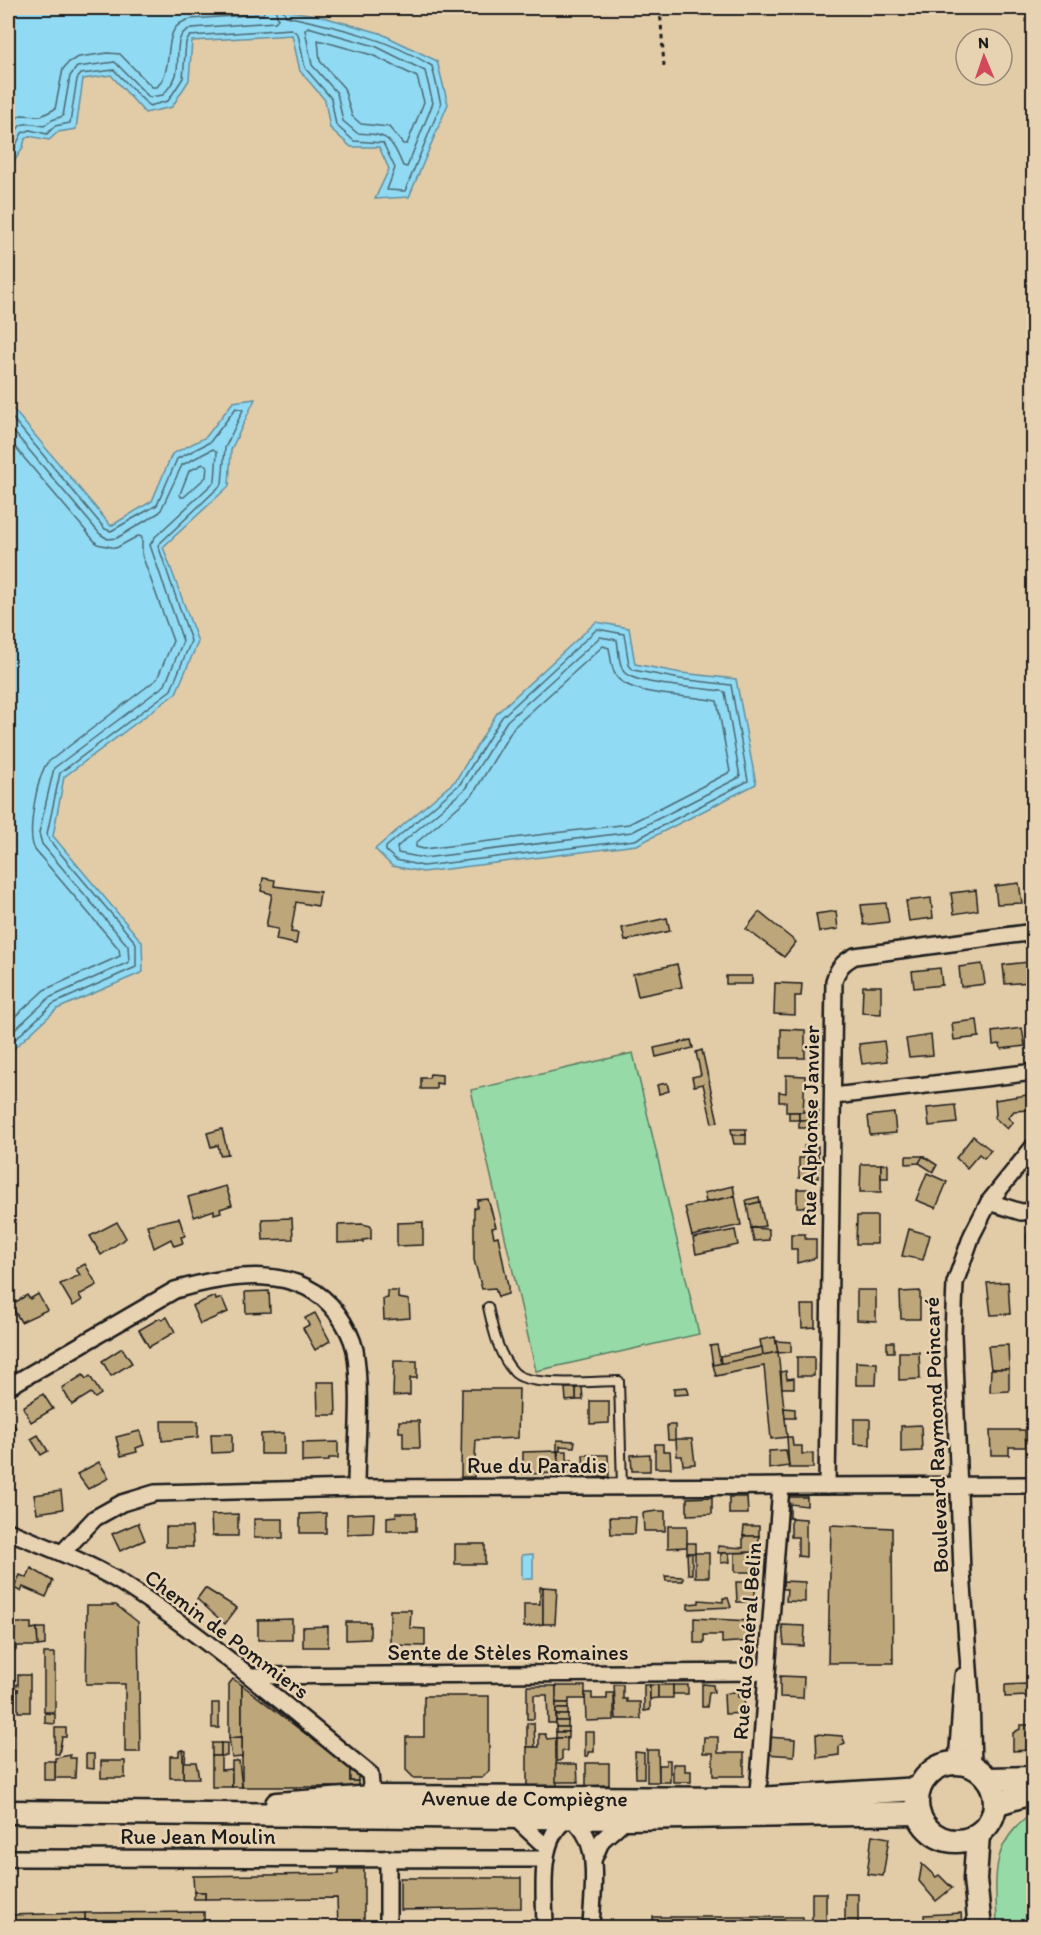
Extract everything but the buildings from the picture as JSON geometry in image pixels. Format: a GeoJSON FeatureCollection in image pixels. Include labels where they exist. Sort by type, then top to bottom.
{"type":"FeatureCollection","features":[{"type":"Feature","properties":{"kind":"main road"},"geometry":{"type":"LineString","coordinates":[[973,1769],[994,1791],[993,1816],[978,1834],[964,1840],[948,1841],[935,1836],[924,1826],[918,1813],[919,1789],[934,1769],[945,1764],[1034,1778]]}},
{"type":"Feature","properties":{"kind":"main road","name":"Avenue de Compiègne"},"geometry":{"type":"LineString","coordinates":[[757,1808],[919,1789]]}},
{"type":"Feature","properties":{"kind":"main road"},"geometry":{"type":"LineString","coordinates":[[995,1804],[1034,1792]]}},
{"type":"Feature","properties":{"kind":"main road","name":"Avenue de Compiègne"},"geometry":{"type":"LineString","coordinates":[[8,1812],[132,1813],[374,1807],[535,1798],[623,1809],[757,1808],[918,1813]]}},
{"type":"Feature","properties":{"kind":"main road","name":"Avenue de Compiègne"},"geometry":{"type":"LineString","coordinates":[[374,1807],[514,1817],[569,1818],[623,1809]]}},
{"type":"Feature","properties":{"kind":"main road"},"geometry":{"type":"LineString","coordinates":[[978,1834],[975,1879],[980,1928]]}},
{"type":"Feature","properties":{"kind":"main road"},"geometry":{"type":"LineString","coordinates":[[948,1841],[975,1879]]}},
{"type":"Feature","properties":{"kind":"street","name":"Rue Alphonse Janvier"},"geometry":{"type":"LineString","coordinates":[[827,1486],[834,981],[843,961],[855,956],[1034,932]]}},
{"type":"Feature","properties":{"kind":"street"},"geometry":{"type":"LineString","coordinates":[[834,1096],[1034,1072]]}},
{"type":"Feature","properties":{"kind":"street","name":"Boulevard Raymond Poincaré"},"geometry":{"type":"LineString","coordinates":[[973,1769],[972,1696],[966,1637],[953,1334],[955,1283],[972,1235],[989,1202],[1034,1146]]}},
{"type":"Feature","properties":{"kind":"street"},"geometry":{"type":"LineString","coordinates":[[989,1202],[1021,1212],[1034,1211]]}},
{"type":"Feature","properties":{"kind":"street"},"geometry":{"type":"LineString","coordinates":[[8,1387],[175,1290],[202,1282],[243,1276],[280,1277],[306,1287],[330,1303],[345,1324],[355,1349],[356,1488]]}},
{"type":"Feature","properties":{"kind":"street","name":"Rue du Paradis"},"geometry":{"type":"LineString","coordinates":[[63,1553],[95,1518],[122,1503],[156,1493],[356,1488],[1034,1485]]}},
{"type":"Feature","properties":{"kind":"street","name":"Rue du Général Belin"},"geometry":{"type":"LineString","coordinates":[[757,1808],[781,1486]]}},
{"type":"Feature","properties":{"kind":"street","name":"Chemin de Pommiers"},"geometry":{"type":"LineString","coordinates":[[8,1531],[63,1553],[130,1588],[250,1676],[370,1774],[374,1807]]}},
{"type":"Feature","properties":{"kind":"street","name":"Sente de Stèles Romaines"},"geometry":{"type":"LineString","coordinates":[[250,1676],[767,1672]]}},
{"type":"Feature","properties":{"kind":"street"},"geometry":{"type":"LineString","coordinates":[[535,1798],[579,1823],[586,1836],[593,1860],[591,1928]]}},
{"type":"Feature","properties":{"kind":"street"},"geometry":{"type":"LineString","coordinates":[[593,1860],[602,1840],[623,1809]]}},
{"type":"Feature","properties":{"kind":"street"},"geometry":{"type":"LineString","coordinates":[[514,1817],[546,1853]]}},
{"type":"Feature","properties":{"kind":"street"},"geometry":{"type":"LineString","coordinates":[[544,1928],[546,1853],[569,1818]]}},
{"type":"Feature","properties":{"kind":"street","name":"Rue Jean Moulin"},"geometry":{"type":"LineString","coordinates":[[8,1858],[388,1858],[546,1853]]}},
{"type":"Feature","properties":{"kind":"street"},"geometry":{"type":"LineString","coordinates":[[388,1858],[388,1928]]}},
{"type":"Feature","properties":{"kind":"lane"},"geometry":{"type":"LineString","coordinates":[[488,1307],[495,1339],[514,1373],[530,1381],[619,1381],[622,1487]]}},
{"type":"Feature","properties":{"kind":"path"},"geometry":{"type":"LineString","coordinates":[[660,8],[664,66]]}},
{"type":"Feature","properties":{"kind":"green space"},"geometry":{"type":"Polygon","coordinates":[[[633,1053],[699,1334],[536,1371],[471,1090],[633,1053]]]}},
{"type":"Feature","properties":{"kind":"green space"},"geometry":{"type":"Polygon","coordinates":[[[1033,1813],[1033,1927],[997,1927],[996,1878],[1002,1850],[1008,1837],[1018,1825],[1033,1813]]]}},
{"type":"Feature","properties":{"kind":"water"},"geometry":{"type":"Polygon","coordinates":[[[8,8],[271,8],[316,15],[380,33],[437,61],[448,104],[409,197],[375,199],[389,169],[379,147],[351,147],[330,128],[325,100],[300,71],[292,35],[192,41],[189,80],[172,107],[145,113],[111,75],[83,79],[76,129],[58,132],[49,140],[29,136],[25,139],[23,147],[8,172],[8,8]]]}},
{"type":"Feature","properties":{"kind":"water"},"geometry":{"type":"Polygon","coordinates":[[[255,399],[231,450],[229,486],[163,547],[198,642],[176,693],[64,777],[53,836],[142,942],[143,972],[57,1009],[8,1054],[8,403],[111,526],[152,501],[172,454],[206,437],[233,402],[255,399]]]}},
{"type":"Feature","properties":{"kind":"water"},"geometry":{"type":"Polygon","coordinates":[[[596,622],[629,628],[635,664],[681,673],[736,679],[756,784],[637,845],[423,872],[392,866],[375,849],[456,780],[497,713],[596,622]]]}},
{"type":"Feature","properties":{"kind":"water"},"geometry":{"type":"Polygon","coordinates":[[[533,1554],[533,1579],[522,1579],[522,1555],[533,1554]]]}}]}
